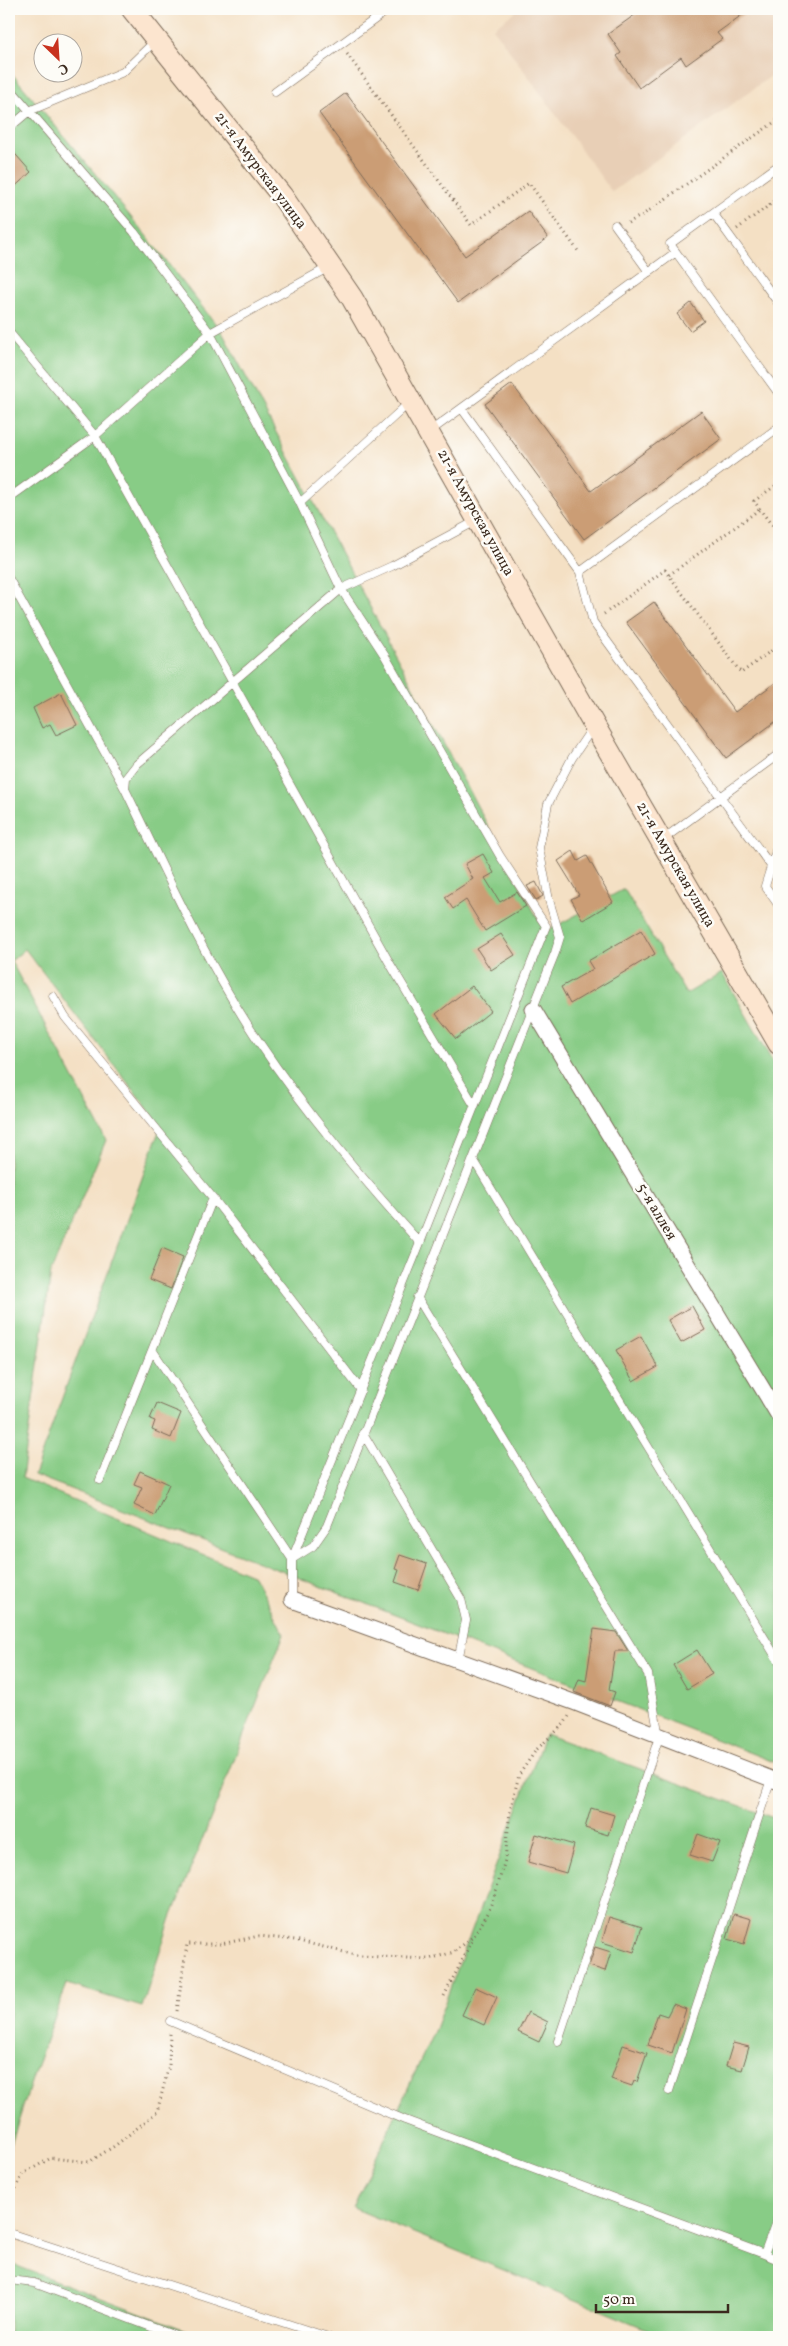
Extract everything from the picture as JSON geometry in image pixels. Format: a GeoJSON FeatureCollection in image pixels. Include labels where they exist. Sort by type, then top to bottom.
{"type":"FeatureCollection","features":[{"type":"Feature","properties":{"kind":"main road","name":"21-я Амурская улица"},"geometry":{"type":"LineString","coordinates":[[132,9],[158,39],[282,196],[331,266],[429,432],[594,725],[779,1044]]}},
{"type":"Feature","properties":{"kind":"street","name":"5-я аллея"},"geometry":{"type":"LineString","coordinates":[[533,1009],[779,1416]]}},
{"type":"Feature","properties":{"kind":"street"},"geometry":{"type":"LineString","coordinates":[[292,1600],[458,1662],[576,1703],[775,1781]]}},
{"type":"Feature","properties":{"kind":"lane"},"geometry":{"type":"LineString","coordinates":[[275,92],[389,9]]}},
{"type":"Feature","properties":{"kind":"lane"},"geometry":{"type":"LineString","coordinates":[[9,128],[29,110],[123,72],[158,39]]}},
{"type":"Feature","properties":{"kind":"lane"},"geometry":{"type":"LineString","coordinates":[[9,87],[134,232],[210,333],[300,503],[341,589],[385,656],[500,856],[546,926],[292,1559],[292,1600]]}},
{"type":"Feature","properties":{"kind":"lane"},"geometry":{"type":"LineString","coordinates":[[779,165],[670,244],[779,394]]}},
{"type":"Feature","properties":{"kind":"lane"},"geometry":{"type":"LineString","coordinates":[[713,213],[779,304]]}},
{"type":"Feature","properties":{"kind":"lane"},"geometry":{"type":"LineString","coordinates":[[615,225],[649,272]]}},
{"type":"Feature","properties":{"kind":"lane"},"geometry":{"type":"LineString","coordinates":[[429,432],[676,252]]}},
{"type":"Feature","properties":{"kind":"lane"},"geometry":{"type":"LineString","coordinates":[[9,498],[95,436],[210,333],[331,266]]}},
{"type":"Feature","properties":{"kind":"lane"},"geometry":{"type":"LineString","coordinates":[[9,332],[95,436],[389,962],[474,1105]]}},
{"type":"Feature","properties":{"kind":"lane"},"geometry":{"type":"LineString","coordinates":[[300,503],[411,401]]}},
{"type":"Feature","properties":{"kind":"lane"},"geometry":{"type":"LineString","coordinates":[[462,409],[580,572],[593,622],[771,866]]}},
{"type":"Feature","properties":{"kind":"lane"},"geometry":{"type":"LineString","coordinates":[[580,572],[779,427]]}},
{"type":"Feature","properties":{"kind":"lane"},"geometry":{"type":"LineString","coordinates":[[125,789],[126,778],[137,764],[341,589],[392,566],[479,520]]}},
{"type":"Feature","properties":{"kind":"lane"},"geometry":{"type":"LineString","coordinates":[[9,579],[125,789],[200,944],[259,1042],[354,1169],[420,1242]]}},
{"type":"Feature","properties":{"kind":"lane"},"geometry":{"type":"LineString","coordinates":[[292,1559],[313,1546],[320,1538],[560,938],[549,900],[539,848],[548,804],[572,758],[594,725]]}},
{"type":"Feature","properties":{"kind":"lane"},"geometry":{"type":"LineString","coordinates":[[661,841],[779,754]]}},
{"type":"Feature","properties":{"kind":"lane"},"geometry":{"type":"LineString","coordinates":[[779,841],[765,886],[779,906]]}},
{"type":"Feature","properties":{"kind":"lane"},"geometry":{"type":"LineString","coordinates":[[53,996],[65,1017],[213,1198],[361,1390]]}},
{"type":"Feature","properties":{"kind":"lane"},"geometry":{"type":"LineString","coordinates":[[472,1159],[779,1662]]}},
{"type":"Feature","properties":{"kind":"lane"},"geometry":{"type":"LineString","coordinates":[[100,1480],[213,1198]]}},
{"type":"Feature","properties":{"kind":"lane"},"geometry":{"type":"LineString","coordinates":[[417,1297],[648,1674],[659,1737],[558,2041]]}},
{"type":"Feature","properties":{"kind":"lane"},"geometry":{"type":"LineString","coordinates":[[153,1351],[292,1559]]}},
{"type":"Feature","properties":{"kind":"lane"},"geometry":{"type":"LineString","coordinates":[[363,1433],[461,1599],[466,1620],[458,1662]]}},
{"type":"Feature","properties":{"kind":"lane"},"geometry":{"type":"LineString","coordinates":[[669,2091],[775,1781]]}},
{"type":"Feature","properties":{"kind":"lane"},"geometry":{"type":"LineString","coordinates":[[170,2021],[405,2120],[779,2260]]}},
{"type":"Feature","properties":{"kind":"lane"},"geometry":{"type":"LineString","coordinates":[[764,2254],[779,2214]]}},
{"type":"Feature","properties":{"kind":"lane"},"geometry":{"type":"LineString","coordinates":[[9,2233],[328,2337]]}},
{"type":"Feature","properties":{"kind":"lane"},"geometry":{"type":"LineString","coordinates":[[9,2280],[34,2283],[178,2337]]}},
{"type":"Feature","properties":{"kind":"path"},"geometry":{"type":"LineString","coordinates":[[340,44],[472,225],[529,183],[578,251]]}},
{"type":"Feature","properties":{"kind":"path"},"geometry":{"type":"LineString","coordinates":[[615,225],[630,223],[644,214],[779,119]]}},
{"type":"Feature","properties":{"kind":"path"},"geometry":{"type":"LineString","coordinates":[[729,235],[779,198]]}},
{"type":"Feature","properties":{"kind":"path"},"geometry":{"type":"LineString","coordinates":[[779,482],[754,501],[779,535]]}},
{"type":"Feature","properties":{"kind":"path"},"geometry":{"type":"LineString","coordinates":[[669,575],[760,509]]}},
{"type":"Feature","properties":{"kind":"path"},"geometry":{"type":"LineString","coordinates":[[593,622],[665,570],[741,674],[779,646]]}},
{"type":"Feature","properties":{"kind":"path"},"geometry":{"type":"LineString","coordinates":[[444,1996],[474,1936],[488,1913],[497,1888],[504,1860],[510,1811],[519,1775],[536,1750],[564,1724],[576,1703]]}},
{"type":"Feature","properties":{"kind":"path"},"geometry":{"type":"LineString","coordinates":[[9,2202],[23,2174],[51,2158],[89,2162],[116,2145],[157,2112],[169,2066],[170,2021],[178,2010],[187,1944],[221,1944],[259,1936],[295,1940],[360,1956],[429,1959],[454,1952],[474,1936]]}},
{"type":"Feature","properties":{"kind":"shaded area"},"geometry":{"type":"Polygon","coordinates":[[[519,9],[779,9],[779,70],[612,192],[493,28],[519,9]]]}},
{"type":"Feature","properties":{"kind":"green space"},"geometry":{"type":"Polygon","coordinates":[[[9,70],[140,228],[222,332],[545,932],[624,889],[686,994],[722,973],[779,1072],[779,1764],[34,1475],[161,1126],[25,949],[11,961],[106,1140],[51,1272],[22,1478],[254,1576],[284,1634],[171,1918],[142,2007],[67,1984],[34,2073],[9,2151],[9,70]]]}},
{"type":"Feature","properties":{"kind":"green space"},"geometry":{"type":"Polygon","coordinates":[[[545,1734],[779,1820],[779,2337],[666,2337],[353,2208],[435,2029],[545,1734]]]}},
{"type":"Feature","properties":{"kind":"green space"},"geometry":{"type":"Polygon","coordinates":[[[9,2263],[204,2337],[9,2337],[9,2263]]]}},
{"type":"Feature","properties":{"kind":"building"},"geometry":{"type":"Polygon","coordinates":[[[643,9],[750,9],[717,33],[722,39],[686,65],[681,57],[639,88],[617,56],[621,53],[608,34],[643,9]]]}},
{"type":"Feature","properties":{"kind":"building"},"geometry":{"type":"Polygon","coordinates":[[[346,93],[465,256],[528,211],[548,238],[458,303],[319,113],[346,93]]]}},
{"type":"Feature","properties":{"kind":"building"},"geometry":{"type":"Polygon","coordinates":[[[9,147],[31,172],[9,192],[9,147]]]}},
{"type":"Feature","properties":{"kind":"building"},"geometry":{"type":"Polygon","coordinates":[[[691,303],[704,321],[690,331],[677,314],[691,303]]]}},
{"type":"Feature","properties":{"kind":"building"},"geometry":{"type":"Polygon","coordinates":[[[512,384],[591,491],[701,411],[721,439],[584,539],[485,404],[512,384]]]}},
{"type":"Feature","properties":{"kind":"building"},"geometry":{"type":"Polygon","coordinates":[[[654,602],[735,712],[779,680],[779,719],[726,758],[626,622],[654,602]]]}},
{"type":"Feature","properties":{"kind":"building"},"geometry":{"type":"Polygon","coordinates":[[[61,693],[77,725],[56,735],[50,724],[42,728],[33,708],[61,693]]]}},
{"type":"Feature","properties":{"kind":"building"},"geometry":{"type":"Polygon","coordinates":[[[573,851],[578,861],[587,856],[613,902],[583,920],[571,899],[579,895],[558,861],[573,851]]]}},
{"type":"Feature","properties":{"kind":"building"},"geometry":{"type":"Polygon","coordinates":[[[483,854],[494,873],[485,878],[500,902],[517,892],[526,906],[485,931],[466,900],[453,909],[445,897],[473,879],[465,864],[483,854]]]}},
{"type":"Feature","properties":{"kind":"building"},"geometry":{"type":"Polygon","coordinates":[[[536,882],[543,896],[536,900],[527,886],[536,882]]]}},
{"type":"Feature","properties":{"kind":"building"},"geometry":{"type":"Polygon","coordinates":[[[641,930],[655,954],[570,1004],[561,987],[593,969],[588,961],[641,930]]]}},
{"type":"Feature","properties":{"kind":"building"},"geometry":{"type":"Polygon","coordinates":[[[501,934],[515,955],[491,970],[477,949],[501,934]]]}},
{"type":"Feature","properties":{"kind":"building"},"geometry":{"type":"Polygon","coordinates":[[[472,986],[491,1011],[456,1039],[436,1014],[472,986]]]}},
{"type":"Feature","properties":{"kind":"building"},"geometry":{"type":"Polygon","coordinates":[[[162,1248],[183,1257],[171,1289],[149,1280],[162,1248]]]}},
{"type":"Feature","properties":{"kind":"building"},"geometry":{"type":"Polygon","coordinates":[[[692,1306],[705,1330],[681,1343],[668,1320],[692,1306]]]}},
{"type":"Feature","properties":{"kind":"building"},"geometry":{"type":"Polygon","coordinates":[[[641,1336],[658,1367],[633,1381],[616,1350],[641,1336]]]}},
{"type":"Feature","properties":{"kind":"building"},"geometry":{"type":"Polygon","coordinates":[[[157,1403],[181,1413],[171,1438],[152,1430],[155,1421],[150,1419],[157,1403]]]}},
{"type":"Feature","properties":{"kind":"building"},"geometry":{"type":"Polygon","coordinates":[[[140,1471],[169,1484],[155,1515],[134,1505],[142,1487],[134,1484],[140,1471]]]}},
{"type":"Feature","properties":{"kind":"building"},"geometry":{"type":"Polygon","coordinates":[[[400,1555],[427,1564],[418,1590],[395,1582],[399,1570],[395,1569],[400,1555]]]}},
{"type":"Feature","properties":{"kind":"building"},"geometry":{"type":"Polygon","coordinates":[[[594,1629],[616,1632],[628,1651],[615,1651],[609,1690],[615,1692],[610,1706],[574,1692],[579,1679],[586,1681],[594,1629]]]}},
{"type":"Feature","properties":{"kind":"building"},"geometry":{"type":"Polygon","coordinates":[[[697,1650],[712,1674],[687,1689],[673,1665],[697,1650]]]}},
{"type":"Feature","properties":{"kind":"building"},"geometry":{"type":"Polygon","coordinates":[[[591,1808],[614,1815],[608,1835],[585,1828],[591,1808]]]}},
{"type":"Feature","properties":{"kind":"building"},"geometry":{"type":"Polygon","coordinates":[[[536,1834],[574,1845],[566,1873],[528,1862],[536,1834]]]}},
{"type":"Feature","properties":{"kind":"building"},"geometry":{"type":"Polygon","coordinates":[[[698,1834],[720,1842],[712,1862],[690,1855],[698,1834]]]}},
{"type":"Feature","properties":{"kind":"building"},"geometry":{"type":"Polygon","coordinates":[[[734,1914],[751,1919],[744,1944],[727,1939],[734,1914]]]}},
{"type":"Feature","properties":{"kind":"building"},"geometry":{"type":"Polygon","coordinates":[[[609,1917],[642,1927],[634,1952],[602,1942],[609,1917]]]}},
{"type":"Feature","properties":{"kind":"building"},"geometry":{"type":"Polygon","coordinates":[[[595,1947],[611,1952],[605,1971],[589,1966],[595,1947]]]}},
{"type":"Feature","properties":{"kind":"building"},"geometry":{"type":"Polygon","coordinates":[[[475,1987],[497,1997],[484,2025],[462,2015],[475,1987]]]}},
{"type":"Feature","properties":{"kind":"building"},"geometry":{"type":"Polygon","coordinates":[[[673,2004],[686,2009],[672,2053],[648,2045],[658,2013],[667,2016],[673,2004]]]}},
{"type":"Feature","properties":{"kind":"building"},"geometry":{"type":"Polygon","coordinates":[[[528,2012],[548,2022],[539,2042],[518,2032],[528,2012]]]}},
{"type":"Feature","properties":{"kind":"building"},"geometry":{"type":"Polygon","coordinates":[[[733,2043],[749,2047],[742,2070],[726,2066],[733,2043]]]}},
{"type":"Feature","properties":{"kind":"building"},"geometry":{"type":"Polygon","coordinates":[[[623,2045],[647,2053],[637,2082],[634,2081],[632,2086],[611,2079],[623,2045]]]}}]}
